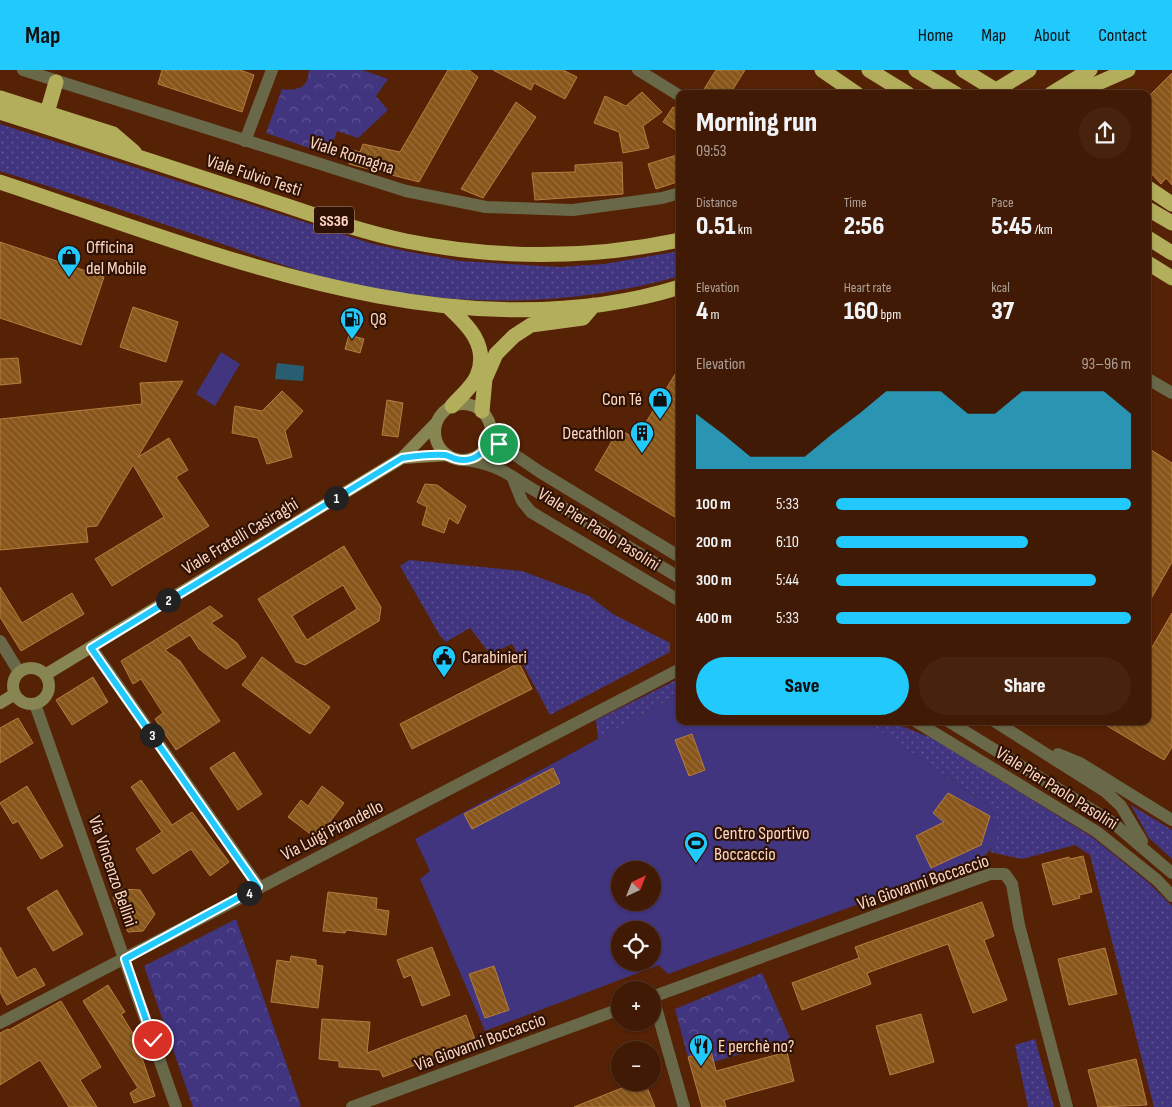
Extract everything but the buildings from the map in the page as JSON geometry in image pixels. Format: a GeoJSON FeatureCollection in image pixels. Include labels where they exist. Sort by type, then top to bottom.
{"type":"FeatureCollection","features":[{"type":"Feature","properties":{"kind":"highway"},"geometry":{"type":"LineString","coordinates":[[822,70],[851,90]]}},
{"type":"Feature","properties":{"kind":"highway"},"geometry":{"type":"LineString","coordinates":[[869,70],[902,90]]}},
{"type":"Feature","properties":{"kind":"highway"},"geometry":{"type":"LineString","coordinates":[[916,70],[949,90]]}},
{"type":"Feature","properties":{"kind":"highway"},"geometry":{"type":"LineString","coordinates":[[963,70],[1003,89]]}},
{"type":"Feature","properties":{"kind":"highway"},"geometry":{"type":"LineString","coordinates":[[1003,89],[1019,70]]}},
{"type":"Feature","properties":{"kind":"highway"},"geometry":{"type":"LineString","coordinates":[[1003,89],[1029,70]]}},
{"type":"Feature","properties":{"kind":"highway"},"geometry":{"type":"LineString","coordinates":[[1058,90],[1090,70]]}},
{"type":"Feature","properties":{"kind":"highway"},"geometry":{"type":"LineString","coordinates":[[1082,90],[1128,70]]}},
{"type":"Feature","properties":{"kind":"highway"},"geometry":{"type":"LineString","coordinates":[[47,113],[56,82]]}},
{"type":"Feature","properties":{"kind":"highway"},"geometry":{"type":"LineString","coordinates":[[0,98],[114,134],[141,158]]}},
{"type":"Feature","properties":{"kind":"highway","name":"Viale Fulvio Testi"},"geometry":{"type":"LineString","coordinates":[[0,112],[366,231],[448,248],[554,255],[609,252],[676,241]]}},
{"type":"Feature","properties":{"kind":"highway"},"geometry":{"type":"LineString","coordinates":[[0,182],[274,272],[373,296],[447,306],[538,309],[594,305],[676,288]]}},
{"type":"Feature","properties":{"kind":"highway"},"geometry":{"type":"LineString","coordinates":[[1151,190],[1172,204]]}},
{"type":"Feature","properties":{"kind":"highway"},"geometry":{"type":"LineString","coordinates":[[1151,211],[1172,223]]}},
{"type":"Feature","properties":{"kind":"highway"},"geometry":{"type":"LineString","coordinates":[[1151,240],[1172,252]]}},
{"type":"Feature","properties":{"kind":"highway"},"geometry":{"type":"LineString","coordinates":[[1151,265],[1172,278]]}},
{"type":"Feature","properties":{"kind":"highway"},"geometry":{"type":"LineString","coordinates":[[482,411],[485,379],[496,354],[514,336],[531,325],[583,318],[594,305]]}},
{"type":"Feature","properties":{"kind":"highway"},"geometry":{"type":"LineString","coordinates":[[447,306],[468,324],[480,346],[481,362],[477,376],[452,406]]}},
{"type":"Feature","properties":{"kind":"street","name":"Viale Romagna"},"geometry":{"type":"LineString","coordinates":[[23,70],[56,82],[406,191],[486,208],[572,210],[662,198],[676,194]]}},
{"type":"Feature","properties":{"kind":"street"},"geometry":{"type":"LineString","coordinates":[[246,141],[272,70]]}},
{"type":"Feature","properties":{"kind":"street"},"geometry":{"type":"LineString","coordinates":[[638,70],[676,94]]}},
{"type":"Feature","properties":{"kind":"street"},"geometry":{"type":"LineString","coordinates":[[1151,381],[1172,393]]}},
{"type":"Feature","properties":{"kind":"street"},"geometry":{"type":"LineString","coordinates":[[462,404],[473,405],[482,411],[489,420],[492,432],[490,442],[484,451],[475,458],[464,460],[448,455],[436,440],[437,422],[443,412],[452,406],[462,404]]}},
{"type":"Feature","properties":{"kind":"street","name":"Viale Fratelli Casiraghi"},"geometry":{"type":"LineString","coordinates":[[45,675],[402,458],[437,422]]}},
{"type":"Feature","properties":{"kind":"street","name":"Viale Pier Paolo Pasolini"},"geometry":{"type":"LineString","coordinates":[[492,432],[499,444],[520,458],[676,555]]}},
{"type":"Feature","properties":{"kind":"street","name":"Viale Fratelli Casiraghi"},"geometry":{"type":"LineString","coordinates":[[402,458],[448,455]]}},
{"type":"Feature","properties":{"kind":"street","name":"Viale Pier Paolo Pasolini"},"geometry":{"type":"LineString","coordinates":[[464,460],[486,463],[512,476],[676,576]]}},
{"type":"Feature","properties":{"kind":"street","name":"Viale Pier Paolo Pasolini"},"geometry":{"type":"LineString","coordinates":[[512,476],[522,501],[531,512],[676,599]]}},
{"type":"Feature","properties":{"kind":"street","name":"Viale Pier Paolo Pasolini"},"geometry":{"type":"LineString","coordinates":[[629,526],[676,545]]}},
{"type":"Feature","properties":{"kind":"street"},"geometry":{"type":"LineString","coordinates":[[0,641],[20,672]]}},
{"type":"Feature","properties":{"kind":"street"},"geometry":{"type":"LineString","coordinates":[[91,648],[258,887]]}},
{"type":"Feature","properties":{"kind":"street"},"geometry":{"type":"LineString","coordinates":[[35,668],[45,675],[49,686],[45,698],[34,704],[23,702],[15,694],[14,683],[20,672],[35,668]]}},
{"type":"Feature","properties":{"kind":"street","name":"Via Luigi Pirandello"},"geometry":{"type":"LineString","coordinates":[[0,1023],[676,671]]}},
{"type":"Feature","properties":{"kind":"street"},"geometry":{"type":"LineString","coordinates":[[0,703],[15,694]]}},
{"type":"Feature","properties":{"kind":"street","name":"Via Vincenzo Bellini"},"geometry":{"type":"LineString","coordinates":[[34,704],[176,1107]]}},
{"type":"Feature","properties":{"kind":"street","name":"Viale Pier Paolo Pasolini"},"geometry":{"type":"LineString","coordinates":[[922,725],[1097,832],[1144,869],[1172,896]]}},
{"type":"Feature","properties":{"kind":"street","name":"Viale Pier Paolo Pasolini"},"geometry":{"type":"LineString","coordinates":[[954,725],[1112,822],[1149,851],[1172,873]]}},
{"type":"Feature","properties":{"kind":"street","name":"Viale Pier Paolo Pasolini"},"geometry":{"type":"LineString","coordinates":[[1001,725],[1106,792],[1121,806],[1149,851]]}},
{"type":"Feature","properties":{"kind":"street","name":"Viale Pier Paolo Pasolini"},"geometry":{"type":"LineString","coordinates":[[1032,744],[1080,763],[1172,820]]}},
{"type":"Feature","properties":{"kind":"street","name":"Via Giovanni Boccaccio"},"geometry":{"type":"LineString","coordinates":[[661,994],[990,874],[1005,874],[1012,884],[1019,925],[1067,1107]]}},
{"type":"Feature","properties":{"kind":"street","name":"Via Giovanni Boccaccio"},"geometry":{"type":"LineString","coordinates":[[352,1107],[611,1012]]}},
{"type":"Feature","properties":{"kind":"street"},"geometry":{"type":"LineString","coordinates":[[661,1025],[684,1107]]}},
{"type":"Feature","properties":{"kind":"green space"},"geometry":{"type":"Polygon","coordinates":[[[309,70],[362,70],[388,79],[376,96],[388,110],[358,138],[337,131],[329,155],[266,133],[282,89],[297,89],[301,87],[307,81],[309,70]]]}},
{"type":"Feature","properties":{"kind":"green space"},"geometry":{"type":"Polygon","coordinates":[[[0,124],[373,244],[460,261],[559,267],[604,264],[676,252],[676,277],[638,287],[551,299],[464,299],[420,296],[318,276],[0,171],[0,124]]]}},
{"type":"Feature","properties":{"kind":"green space"},"geometry":{"type":"Polygon","coordinates":[[[221,352],[240,364],[215,406],[196,394],[221,352]]]}},
{"type":"Feature","properties":{"kind":"green space"},"geometry":{"type":"Polygon","coordinates":[[[409,560],[522,571],[589,596],[613,614],[670,643],[670,652],[550,715],[512,644],[490,654],[470,628],[446,642],[440,636],[400,566],[409,560]]]}},
{"type":"Feature","properties":{"kind":"green space"},"geometry":{"type":"Polygon","coordinates":[[[676,680],[676,696],[598,739],[596,720],[676,680]]]}},
{"type":"Feature","properties":{"kind":"green space","name":"Centro Sportivo Boccaccio"},"geometry":{"type":"Polygon","coordinates":[[[676,696],[676,725],[871,725],[991,807],[995,814],[998,828],[992,848],[981,859],[668,974],[661,967],[661,921],[611,921],[611,971],[643,971],[617,981],[611,981],[611,983],[485,1031],[420,879],[430,871],[415,839],[676,696]]]}},
{"type":"Feature","properties":{"kind":"green space"},"geometry":{"type":"Polygon","coordinates":[[[871,725],[899,725],[932,738],[1092,837],[1149,883],[1172,906],[1172,1107],[1154,1107],[1090,855],[1075,845],[1022,859],[990,852],[997,837],[991,807],[871,725]]]}},
{"type":"Feature","properties":{"kind":"green space"},"geometry":{"type":"Polygon","coordinates":[[[1131,805],[1172,830],[1172,859],[1149,838],[1131,805]]]}},
{"type":"Feature","properties":{"kind":"green space"},"geometry":{"type":"Polygon","coordinates":[[[236,919],[301,1106],[193,1107],[144,966],[236,919]]]}},
{"type":"Feature","properties":{"kind":"green space"},"geometry":{"type":"Polygon","coordinates":[[[762,973],[791,1040],[713,1062],[688,1057],[675,1009],[762,973]]]}},
{"type":"Feature","properties":{"kind":"green space"},"geometry":{"type":"Polygon","coordinates":[[[1035,1039],[1054,1107],[1028,1107],[1015,1045],[1035,1039]]]}},
{"type":"Feature","properties":{"kind":"water"},"geometry":{"type":"Polygon","coordinates":[[[277,363],[304,366],[303,381],[275,379],[277,363]]]}},
{"type":"Feature","properties":{"kind":"place","name":"Officina del Mobile"},"geometry":{"type":"Point","coordinates":[69,278]}},
{"type":"Feature","properties":{"kind":"place","name":"Q8"},"geometry":{"type":"Point","coordinates":[352,340]}},
{"type":"Feature","properties":{"kind":"place","name":"Con Té"},"geometry":{"type":"Point","coordinates":[660,420]}},
{"type":"Feature","properties":{"kind":"place","name":"Decathlon"},"geometry":{"type":"Point","coordinates":[642,454]}},
{"type":"Feature","properties":{"kind":"place","name":"Carabinieri"},"geometry":{"type":"Point","coordinates":[444,678]}},
{"type":"Feature","properties":{"kind":"place","name":"Centro Sportivo Boccaccio"},"geometry":{"type":"Point","coordinates":[696,864]}},
{"type":"Feature","properties":{"kind":"place","name":"E perchè no?"},"geometry":{"type":"Point","coordinates":[701,1067]}},
{"type":"Feature","properties":{"kind":"route"},"geometry":{"type":"LineString","coordinates":[[153,1040],[125,959],[258,887],[91,648],[402,458],[448,455],[464,460],[475,458],[484,451],[490,442],[492,432],[499,444]]}}]}
